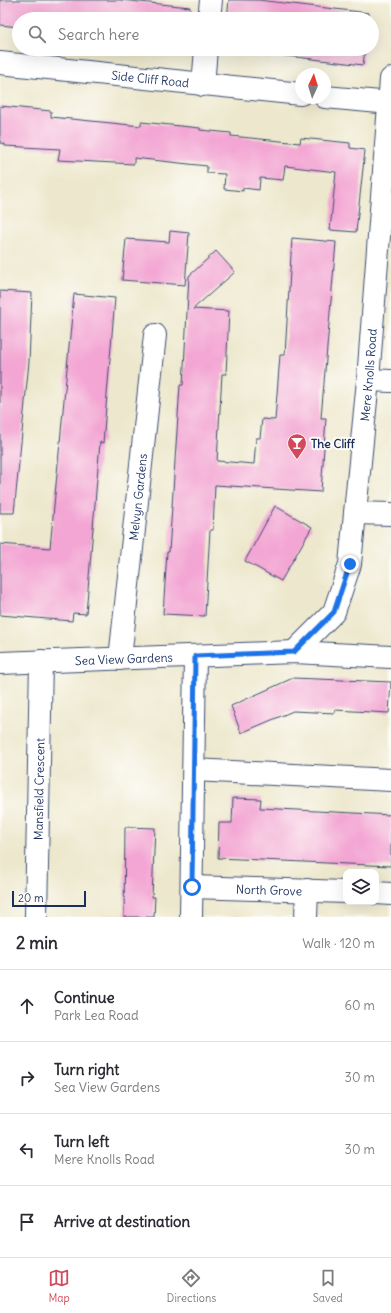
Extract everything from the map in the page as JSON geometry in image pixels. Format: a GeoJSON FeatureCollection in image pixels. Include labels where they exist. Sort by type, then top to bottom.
{"type":"FeatureCollection","features":[{"type":"Feature","properties":{"kind":"street"},"geometry":{"type":"LineString","coordinates":[[210,12],[211,0]]}},
{"type":"Feature","properties":{"kind":"street"},"geometry":{"type":"LineString","coordinates":[[203,84],[205,56]]}},
{"type":"Feature","properties":{"kind":"street","name":"Side Cliff Road"},"geometry":{"type":"LineString","coordinates":[[0,62],[295,93]]}},
{"type":"Feature","properties":{"kind":"street","name":"Mere Knolls Road"},"geometry":{"type":"LineString","coordinates":[[294,652],[334,612],[350,564],[368,380],[385,244],[391,79]]}},
{"type":"Feature","properties":{"kind":"street"},"geometry":{"type":"LineString","coordinates":[[331,98],[390,103]]}},
{"type":"Feature","properties":{"kind":"street","name":"Melvyn Gardens"},"geometry":{"type":"LineString","coordinates":[[120,659],[155,335]]}},
{"type":"Feature","properties":{"kind":"street"},"geometry":{"type":"LineString","coordinates":[[368,380],[391,381]]}},
{"type":"Feature","properties":{"kind":"street"},"geometry":{"type":"LineString","coordinates":[[355,513],[391,514]]}},
{"type":"Feature","properties":{"kind":"street","name":"Sea View Gardens"},"geometry":{"type":"LineString","coordinates":[[0,663],[294,652],[391,658]]}},
{"type":"Feature","properties":{"kind":"street"},"geometry":{"type":"LineString","coordinates":[[191,917],[195,656]]}},
{"type":"Feature","properties":{"kind":"street","name":"Mansfield Crescent"},"geometry":{"type":"LineString","coordinates":[[36,917],[42,661]]}},
{"type":"Feature","properties":{"kind":"street"},"geometry":{"type":"LineString","coordinates":[[194,770],[391,780]]}},
{"type":"Feature","properties":{"kind":"street","name":"North Grove"},"geometry":{"type":"LineString","coordinates":[[192,887],[343,892]]}},
{"type":"Feature","properties":{"kind":"street"},"geometry":{"type":"LineString","coordinates":[[306,917],[307,890]]}},
{"type":"Feature","properties":{"kind":"street"},"geometry":{"type":"LineString","coordinates":[[379,893],[391,894]]}},
{"type":"Feature","properties":{"kind":"building"},"geometry":{"type":"Polygon","coordinates":[[[0,0],[120,0],[190,7],[190,12],[12,12],[12,26],[0,25],[0,0]]]}},
{"type":"Feature","properties":{"kind":"building"},"geometry":{"type":"Polygon","coordinates":[[[229,0],[258,0],[360,12],[228,12],[229,0]]]}},
{"type":"Feature","properties":{"kind":"building"},"geometry":{"type":"Polygon","coordinates":[[[287,56],[364,56],[363,65],[287,56]]]}},
{"type":"Feature","properties":{"kind":"building"},"geometry":{"type":"Polygon","coordinates":[[[0,106],[51,111],[51,117],[141,126],[141,122],[200,128],[200,130],[231,133],[231,136],[300,143],[301,138],[350,143],[350,148],[365,150],[356,232],[330,230],[336,172],[285,166],[283,180],[260,178],[259,190],[243,188],[243,191],[224,189],[225,174],[207,173],[207,166],[134,158],[134,164],[58,160],[60,149],[5,146],[5,144],[0,143],[0,106]]]}},
{"type":"Feature","properties":{"kind":"building"},"geometry":{"type":"Polygon","coordinates":[[[170,231],[189,233],[185,285],[122,280],[126,239],[169,242],[170,231]]]}},
{"type":"Feature","properties":{"kind":"building"},"geometry":{"type":"Polygon","coordinates":[[[292,238],[336,242],[321,418],[326,418],[321,492],[215,485],[213,530],[210,530],[205,616],[163,614],[167,552],[169,552],[180,385],[183,385],[189,276],[216,251],[235,272],[193,309],[229,311],[226,374],[222,374],[217,461],[254,464],[256,438],[260,438],[262,419],[275,420],[280,355],[285,355],[292,238]]]}},
{"type":"Feature","properties":{"kind":"building"},"geometry":{"type":"Polygon","coordinates":[[[0,291],[32,293],[29,362],[14,513],[0,513],[0,291]]]}},
{"type":"Feature","properties":{"kind":"building"},"geometry":{"type":"Polygon","coordinates":[[[74,294],[115,298],[103,443],[100,442],[86,614],[73,613],[72,621],[0,615],[0,544],[50,548],[74,294]]]}},
{"type":"Feature","properties":{"kind":"building"},"geometry":{"type":"Polygon","coordinates":[[[275,506],[312,527],[281,581],[245,561],[275,506]]]}},
{"type":"Feature","properties":{"kind":"building"},"geometry":{"type":"Polygon","coordinates":[[[293,678],[391,682],[389,713],[335,710],[335,713],[293,711],[241,733],[231,706],[293,678]]]}},
{"type":"Feature","properties":{"kind":"building"},"geometry":{"type":"Polygon","coordinates":[[[233,798],[261,799],[260,808],[391,815],[391,866],[218,858],[219,823],[232,823],[233,798]]]}},
{"type":"Feature","properties":{"kind":"building"},"geometry":{"type":"Polygon","coordinates":[[[125,827],[155,828],[152,897],[155,897],[154,917],[124,917],[125,827]]]}},
{"type":"Feature","properties":{"kind":"place","name":"The Cliff"},"geometry":{"type":"Point","coordinates":[297,460]}},
{"type":"Feature","properties":{"kind":"route"},"geometry":{"type":"LineString","coordinates":[[192,887],[195,656],[294,652],[334,612],[350,564]]}}]}
